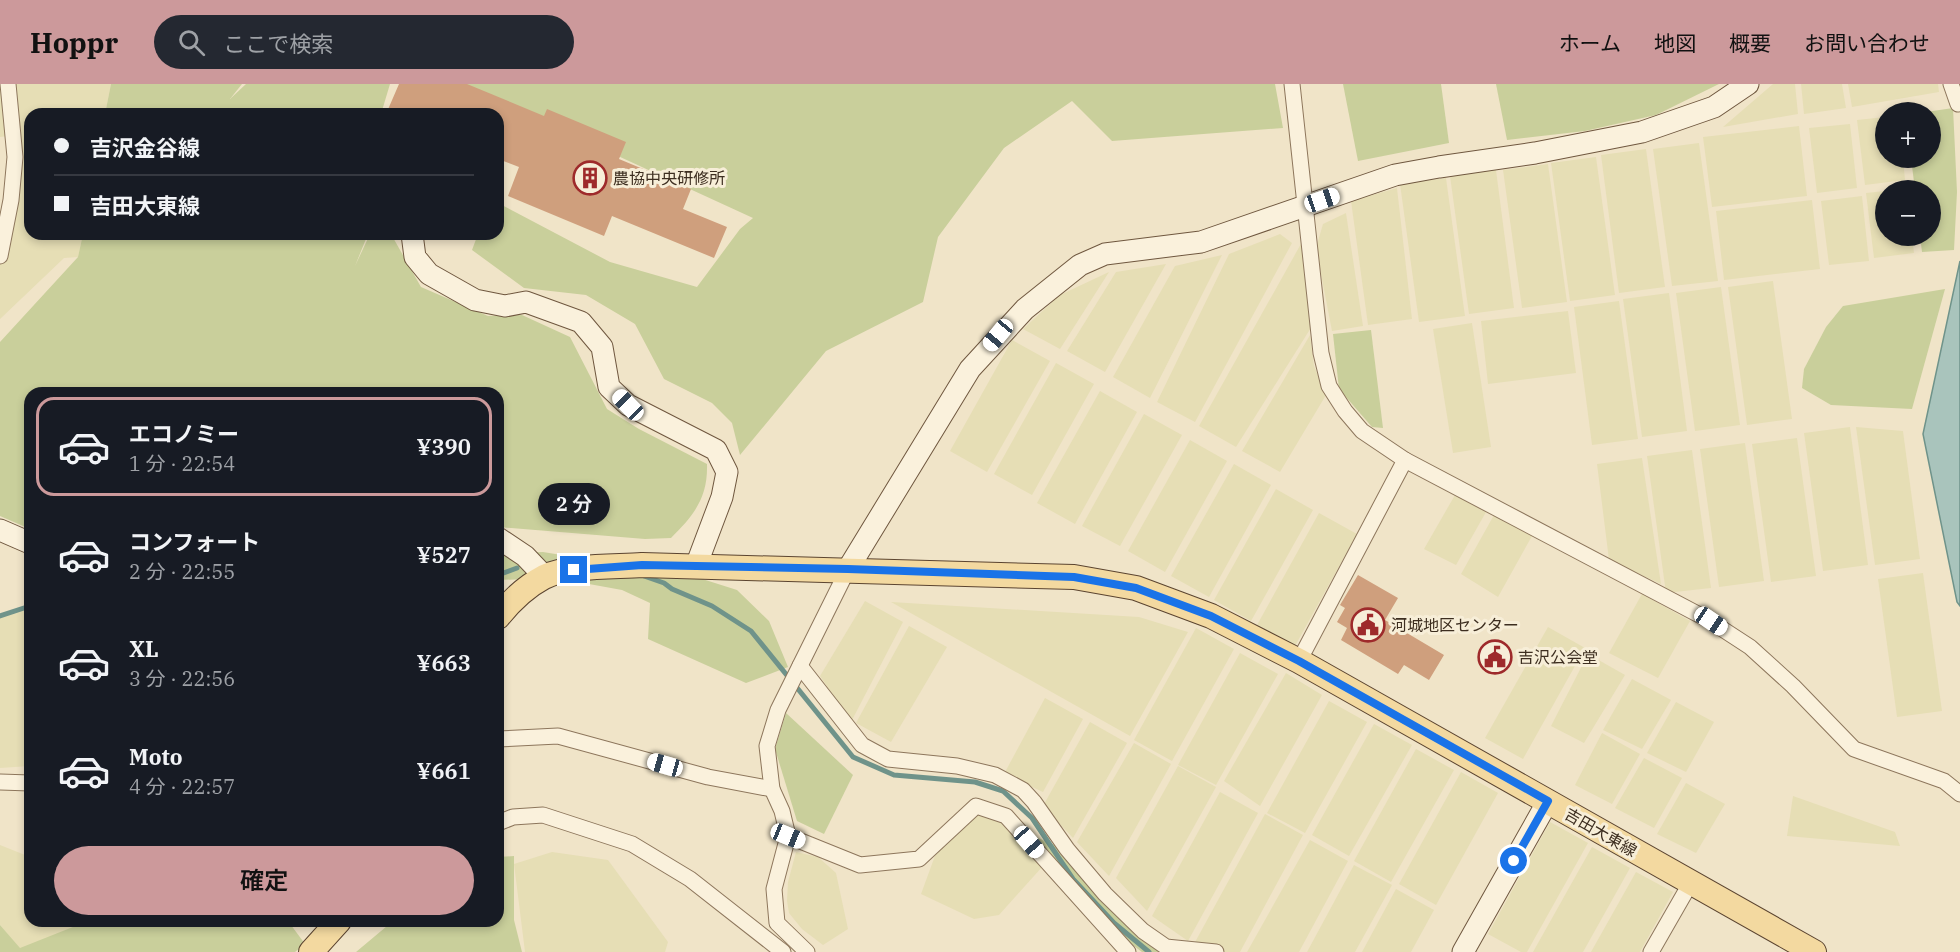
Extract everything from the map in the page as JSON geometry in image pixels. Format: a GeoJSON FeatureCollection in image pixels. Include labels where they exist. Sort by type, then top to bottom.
{"type":"FeatureCollection","features":[{"type":"Feature","properties":{"kind":"main road","name":"吉田大東線"},"geometry":{"type":"LineString","coordinates":[[504,610],[544,577],[588,568],[642,565],[1074,577],[1136,588],[1211,616],[1299,661],[1814,952]]}},
{"type":"Feature","properties":{"kind":"main road"},"geometry":{"type":"LineString","coordinates":[[311,952],[334,927]]}},
{"type":"Feature","properties":{"kind":"street"},"geometry":{"type":"LineString","coordinates":[[0,256],[11,200],[15,157],[8,84]]}},
{"type":"Feature","properties":{"kind":"street"},"geometry":{"type":"LineString","coordinates":[[1292,84],[1321,352],[1329,386],[1362,431],[1405,460],[1707,619],[1750,647],[1793,686],[1854,749],[1944,781],[1960,794]]}},
{"type":"Feature","properties":{"kind":"street"},"geometry":{"type":"LineString","coordinates":[[807,952],[777,923],[774,889],[788,836],[782,811],[772,789],[767,746],[778,710],[848,569],[970,369],[1001,332],[1060,278],[1080,265],[1105,254],[1201,242],[1395,175],[1535,153],[1642,132],[1714,107],[1748,84]]}},
{"type":"Feature","properties":{"kind":"street"},"geometry":{"type":"LineString","coordinates":[[1951,84],[1958,104]]}},
{"type":"Feature","properties":{"kind":"street"},"geometry":{"type":"LineString","coordinates":[[413,240],[415,257],[429,274],[475,300],[504,306],[526,302],[581,322],[602,347],[609,387],[628,405],[716,450],[727,472],[722,497],[696,566]]}},
{"type":"Feature","properties":{"kind":"street"},"geometry":{"type":"LineString","coordinates":[[1299,661],[1405,460]]}},
{"type":"Feature","properties":{"kind":"street"},"geometry":{"type":"LineString","coordinates":[[0,530],[24,540]]}},
{"type":"Feature","properties":{"kind":"street"},"geometry":{"type":"LineString","coordinates":[[504,542],[525,556],[544,577]]}},
{"type":"Feature","properties":{"kind":"street"},"geometry":{"type":"LineString","coordinates":[[799,668],[862,746],[888,759],[957,766],[995,775],[1023,790],[1067,849],[1105,894],[1143,931],[1166,947],[1216,952]]}},
{"type":"Feature","properties":{"kind":"street"},"geometry":{"type":"LineString","coordinates":[[504,743],[558,736],[708,777],[772,789]]}},
{"type":"Feature","properties":{"kind":"street"},"geometry":{"type":"LineString","coordinates":[[0,782],[24,783]]}},
{"type":"Feature","properties":{"kind":"street"},"geometry":{"type":"LineString","coordinates":[[1463,952],[1548,801]]}},
{"type":"Feature","properties":{"kind":"street"},"geometry":{"type":"LineString","coordinates":[[788,836],[860,865],[919,859],[976,806],[1006,816],[1128,952]]}},
{"type":"Feature","properties":{"kind":"street"},"geometry":{"type":"LineString","coordinates":[[504,821],[513,817],[543,815],[632,844],[690,879],[783,952]]}},
{"type":"Feature","properties":{"kind":"street"},"geometry":{"type":"LineString","coordinates":[[1651,952],[1690,884]]}},
{"type":"Feature","properties":{"kind":"shaded area"},"geometry":{"type":"Polygon","coordinates":[[[0,84],[111,84],[106,108],[24,108],[24,240],[82,240],[78,257],[64,258],[0,319],[0,225],[13,184],[9,136],[0,137],[0,84]]]}},
{"type":"Feature","properties":{"kind":"shaded area"},"geometry":{"type":"Polygon","coordinates":[[[1773,84],[1795,84],[1798,114],[1723,127],[1773,84]]]}},
{"type":"Feature","properties":{"kind":"shaded area"},"geometry":{"type":"Polygon","coordinates":[[[1801,84],[1842,84],[1846,108],[1804,114],[1801,84]]]}},
{"type":"Feature","properties":{"kind":"shaded area"},"geometry":{"type":"Polygon","coordinates":[[[1848,84],[1938,84],[1939,92],[1852,107],[1848,84]]]}},
{"type":"Feature","properties":{"kind":"shaded area"},"geometry":{"type":"Polygon","coordinates":[[[1875,118],[1875,168],[1904,168],[1905,180],[1875,180],[1875,184],[1865,185],[1857,120],[1875,118]]]}},
{"type":"Feature","properties":{"kind":"shaded area"},"geometry":{"type":"Polygon","coordinates":[[[1850,124],[1857,188],[1817,193],[1809,128],[1850,124]]]}},
{"type":"Feature","properties":{"kind":"shaded area"},"geometry":{"type":"Polygon","coordinates":[[[1799,126],[1807,196],[1712,207],[1703,137],[1799,126]]]}},
{"type":"Feature","properties":{"kind":"shaded area"},"geometry":{"type":"Polygon","coordinates":[[[1699,143],[1718,281],[1672,286],[1653,149],[1699,143]]]}},
{"type":"Feature","properties":{"kind":"shaded area"},"geometry":{"type":"Polygon","coordinates":[[[1646,149],[1665,287],[1619,293],[1601,155],[1646,149]]]}},
{"type":"Feature","properties":{"kind":"shaded area"},"geometry":{"type":"Polygon","coordinates":[[[1596,157],[1615,295],[1570,301],[1551,163],[1596,157]]]}},
{"type":"Feature","properties":{"kind":"shaded area"},"geometry":{"type":"Polygon","coordinates":[[[1548,164],[1567,302],[1522,308],[1503,170],[1548,164]]]}},
{"type":"Feature","properties":{"kind":"shaded area"},"geometry":{"type":"Polygon","coordinates":[[[1496,170],[1514,308],[1469,314],[1450,176],[1496,170]]]}},
{"type":"Feature","properties":{"kind":"shaded area"},"geometry":{"type":"Polygon","coordinates":[[[1446,178],[1465,316],[1419,322],[1400,184],[1446,178]]]}},
{"type":"Feature","properties":{"kind":"shaded area"},"geometry":{"type":"Polygon","coordinates":[[[1397,188],[1412,319],[1368,325],[1351,201],[1397,188]]]}},
{"type":"Feature","properties":{"kind":"shaded area"},"geometry":{"type":"Polygon","coordinates":[[[1875,192],[1875,246],[1913,246],[1914,253],[1874,258],[1866,193],[1875,192]]]}},
{"type":"Feature","properties":{"kind":"shaded area"},"geometry":{"type":"Polygon","coordinates":[[[1862,196],[1869,261],[1829,265],[1821,201],[1862,196]]]}},
{"type":"Feature","properties":{"kind":"shaded area"},"geometry":{"type":"Polygon","coordinates":[[[1812,200],[1820,269],[1724,280],[1716,211],[1812,200]]]}},
{"type":"Feature","properties":{"kind":"shaded area"},"geometry":{"type":"Polygon","coordinates":[[[1346,213],[1363,326],[1332,331],[1316,248],[1323,224],[1346,213]]]}},
{"type":"Feature","properties":{"kind":"shaded area"},"geometry":{"type":"Polygon","coordinates":[[[1280,234],[1292,243],[1195,422],[1157,402],[1229,254],[1280,234]]]}},
{"type":"Feature","properties":{"kind":"shaded area"},"geometry":{"type":"Polygon","coordinates":[[[1302,242],[1314,323],[1236,447],[1199,426],[1302,242]]]}},
{"type":"Feature","properties":{"kind":"shaded area"},"geometry":{"type":"Polygon","coordinates":[[[1222,255],[1150,398],[1113,377],[1175,266],[1222,255]]]}},
{"type":"Feature","properties":{"kind":"shaded area"},"geometry":{"type":"Polygon","coordinates":[[[1166,264],[1105,372],[1067,351],[1116,272],[1166,264]]]}},
{"type":"Feature","properties":{"kind":"shaded area"},"geometry":{"type":"Polygon","coordinates":[[[1109,272],[1060,349],[1023,329],[1060,295],[1109,272]]]}},
{"type":"Feature","properties":{"kind":"shaded area"},"geometry":{"type":"Polygon","coordinates":[[[1773,281],[1792,419],[1747,425],[1728,287],[1773,281]]]}},
{"type":"Feature","properties":{"kind":"shaded area"},"geometry":{"type":"Polygon","coordinates":[[[1721,287],[1740,425],[1695,431],[1676,293],[1721,287]]]}},
{"type":"Feature","properties":{"kind":"shaded area"},"geometry":{"type":"Polygon","coordinates":[[[1669,293],[1687,431],[1642,437],[1623,299],[1669,293]]]}},
{"type":"Feature","properties":{"kind":"shaded area"},"geometry":{"type":"Polygon","coordinates":[[[1619,301],[1638,439],[1592,445],[1574,307],[1619,301]]]}},
{"type":"Feature","properties":{"kind":"shaded area"},"geometry":{"type":"Polygon","coordinates":[[[1568,311],[1576,373],[1488,384],[1481,321],[1568,311]]]}},
{"type":"Feature","properties":{"kind":"shaded area"},"geometry":{"type":"Polygon","coordinates":[[[1472,323],[1491,447],[1453,453],[1433,329],[1472,323]]]}},
{"type":"Feature","properties":{"kind":"shaded area"},"geometry":{"type":"Polygon","coordinates":[[[1310,335],[1314,366],[1326,395],[1280,472],[1242,451],[1310,335]]]}},
{"type":"Feature","properties":{"kind":"shaded area"},"geometry":{"type":"Polygon","coordinates":[[[1012,340],[1050,361],[987,472],[950,451],[1012,340]]]}},
{"type":"Feature","properties":{"kind":"shaded area"},"geometry":{"type":"Polygon","coordinates":[[[1056,363],[1094,384],[1032,495],[994,474],[1056,363]]]}},
{"type":"Feature","properties":{"kind":"shaded area"},"geometry":{"type":"Polygon","coordinates":[[[1100,391],[1137,412],[1075,524],[1037,503],[1100,391]]]}},
{"type":"Feature","properties":{"kind":"shaded area"},"geometry":{"type":"Polygon","coordinates":[[[1144,414],[1182,435],[1120,546],[1082,526],[1144,414]]]}},
{"type":"Feature","properties":{"kind":"shaded area"},"geometry":{"type":"Polygon","coordinates":[[[1850,427],[1868,565],[1823,571],[1804,433],[1850,427]]]}},
{"type":"Feature","properties":{"kind":"shaded area"},"geometry":{"type":"Polygon","coordinates":[[[1856,427],[1903,431],[1920,559],[1875,565],[1856,427]]]}},
{"type":"Feature","properties":{"kind":"shaded area"},"geometry":{"type":"Polygon","coordinates":[[[1797,438],[1816,576],[1771,582],[1752,444],[1797,438]]]}},
{"type":"Feature","properties":{"kind":"shaded area"},"geometry":{"type":"Polygon","coordinates":[[[1190,440],[1227,461],[1165,572],[1128,551],[1190,440]]]}},
{"type":"Feature","properties":{"kind":"shaded area"},"geometry":{"type":"Polygon","coordinates":[[[1745,443],[1764,581],[1719,587],[1700,449],[1745,443]]]}},
{"type":"Feature","properties":{"kind":"shaded area"},"geometry":{"type":"Polygon","coordinates":[[[1692,450],[1711,588],[1666,593],[1647,456],[1692,450]]]}},
{"type":"Feature","properties":{"kind":"shaded area"},"geometry":{"type":"Polygon","coordinates":[[[1642,458],[1661,584],[1609,560],[1597,464],[1642,458]]]}},
{"type":"Feature","properties":{"kind":"shaded area"},"geometry":{"type":"Polygon","coordinates":[[[1234,464],[1271,485],[1209,597],[1171,576],[1234,464]]]}},
{"type":"Feature","properties":{"kind":"shaded area"},"geometry":{"type":"Polygon","coordinates":[[[1276,489],[1313,510],[1251,621],[1214,600],[1276,489]]]}},
{"type":"Feature","properties":{"kind":"shaded area"},"geometry":{"type":"Polygon","coordinates":[[[1455,495],[1486,512],[1456,565],[1424,549],[1455,495]]]}},
{"type":"Feature","properties":{"kind":"shaded area"},"geometry":{"type":"Polygon","coordinates":[[[1319,513],[1357,534],[1295,646],[1257,625],[1319,513]]]}},
{"type":"Feature","properties":{"kind":"shaded area"},"geometry":{"type":"Polygon","coordinates":[[[1494,515],[1532,536],[1498,597],[1461,574],[1494,515]]]}},
{"type":"Feature","properties":{"kind":"shaded area"},"geometry":{"type":"Polygon","coordinates":[[[1923,573],[1942,711],[1897,717],[1878,579],[1923,573]]]}},
{"type":"Feature","properties":{"kind":"shaded area"},"geometry":{"type":"Polygon","coordinates":[[[1642,594],[1690,621],[1658,678],[1609,653],[1642,594]]]}},
{"type":"Feature","properties":{"kind":"shaded area"},"geometry":{"type":"Polygon","coordinates":[[[865,601],[903,622],[851,722],[820,676],[865,601]]]}},
{"type":"Feature","properties":{"kind":"shaded area"},"geometry":{"type":"Polygon","coordinates":[[[891,602],[1139,617],[1188,632],[1130,736],[891,602]]]}},
{"type":"Feature","properties":{"kind":"shaded area"},"geometry":{"type":"Polygon","coordinates":[[[24,608],[24,766],[0,768],[0,615],[24,608]]]}},
{"type":"Feature","properties":{"kind":"shaded area"},"geometry":{"type":"Polygon","coordinates":[[[909,626],[947,647],[891,742],[856,723],[909,626]]]}},
{"type":"Feature","properties":{"kind":"shaded area"},"geometry":{"type":"Polygon","coordinates":[[[1548,627],[1585,648],[1523,759],[1485,738],[1548,627]]]}},
{"type":"Feature","properties":{"kind":"shaded area"},"geometry":{"type":"Polygon","coordinates":[[[1196,628],[1234,649],[1172,761],[1134,740],[1196,628]]]}},
{"type":"Feature","properties":{"kind":"shaded area"},"geometry":{"type":"Polygon","coordinates":[[[1240,653],[1278,674],[1216,785],[1178,765],[1240,653]]]}},
{"type":"Feature","properties":{"kind":"shaded area"},"geometry":{"type":"Polygon","coordinates":[[[1588,654],[1625,675],[1584,743],[1551,726],[1588,654]]]}},
{"type":"Feature","properties":{"kind":"shaded area"},"geometry":{"type":"Polygon","coordinates":[[[1286,673],[1322,695],[1260,806],[1224,781],[1286,673]]]}},
{"type":"Feature","properties":{"kind":"shaded area"},"geometry":{"type":"Polygon","coordinates":[[[1632,679],[1671,700],[1642,749],[1603,730],[1632,679]]]}},
{"type":"Feature","properties":{"kind":"shaded area"},"geometry":{"type":"Polygon","coordinates":[[[1045,698],[1083,719],[1043,792],[1004,774],[1045,698]]]}},
{"type":"Feature","properties":{"kind":"shaded area"},"geometry":{"type":"Polygon","coordinates":[[[1329,701],[1367,722],[1305,833],[1267,813],[1329,701]]]}},
{"type":"Feature","properties":{"kind":"shaded area"},"geometry":{"type":"Polygon","coordinates":[[[1676,702],[1714,722],[1686,772],[1647,753],[1676,702]]]}},
{"type":"Feature","properties":{"kind":"shaded area"},"geometry":{"type":"Polygon","coordinates":[[[1090,722],[1127,743],[1073,838],[1043,806],[1090,722]]]}},
{"type":"Feature","properties":{"kind":"shaded area"},"geometry":{"type":"Polygon","coordinates":[[[1374,724],[1412,745],[1349,856],[1312,835],[1374,724]]]}},
{"type":"Feature","properties":{"kind":"shaded area"},"geometry":{"type":"Polygon","coordinates":[[[1602,733],[1640,754],[1612,804],[1575,785],[1602,733]]]}},
{"type":"Feature","properties":{"kind":"shaded area"},"geometry":{"type":"Polygon","coordinates":[[[1134,743],[1171,764],[1109,876],[1077,842],[1134,743]]]}},
{"type":"Feature","properties":{"kind":"shaded area"},"geometry":{"type":"Polygon","coordinates":[[[1416,749],[1454,770],[1391,882],[1354,861],[1416,749]]]}},
{"type":"Feature","properties":{"kind":"shaded area"},"geometry":{"type":"Polygon","coordinates":[[[1644,758],[1682,778],[1654,828],[1615,808],[1644,758]]]}},
{"type":"Feature","properties":{"kind":"shaded area"},"geometry":{"type":"Polygon","coordinates":[[[1178,766],[1216,787],[1147,911],[1116,878],[1178,766]]]}},
{"type":"Feature","properties":{"kind":"shaded area"},"geometry":{"type":"Polygon","coordinates":[[[1461,772],[1498,793],[1436,905],[1399,884],[1461,772]]]}},
{"type":"Feature","properties":{"kind":"shaded area"},"geometry":{"type":"Polygon","coordinates":[[[1686,783],[1725,804],[1696,853],[1657,834],[1686,783]]]}},
{"type":"Feature","properties":{"kind":"shaded area"},"geometry":{"type":"Polygon","coordinates":[[[1220,792],[1258,813],[1188,941],[1152,916],[1220,792]]]}},
{"type":"Feature","properties":{"kind":"shaded area"},"geometry":{"type":"Polygon","coordinates":[[[1793,796],[1895,832],[1900,846],[1787,836],[1793,796]]]}},
{"type":"Feature","properties":{"kind":"shaded area"},"geometry":{"type":"Polygon","coordinates":[[[978,813],[1003,819],[1043,866],[999,915],[974,919],[921,894],[936,853],[969,819],[978,813]]]}},
{"type":"Feature","properties":{"kind":"shaded area"},"geometry":{"type":"Polygon","coordinates":[[[1265,814],[1303,835],[1240,952],[1208,952],[1194,944],[1265,814]]]}},
{"type":"Feature","properties":{"kind":"shaded area"},"geometry":{"type":"Polygon","coordinates":[[[1550,822],[1588,843],[1527,952],[1521,952],[1488,934],[1550,822]]]}},
{"type":"Feature","properties":{"kind":"shaded area"},"geometry":{"type":"Polygon","coordinates":[[[1310,840],[1348,861],[1299,952],[1247,952],[1310,840]]]}},
{"type":"Feature","properties":{"kind":"shaded area"},"geometry":{"type":"Polygon","coordinates":[[[0,845],[24,855],[24,927],[75,927],[20,949],[0,925],[0,845]]]}},
{"type":"Feature","properties":{"kind":"shaded area"},"geometry":{"type":"Polygon","coordinates":[[[1592,847],[1630,868],[1583,952],[1533,952],[1592,847]]]}},
{"type":"Feature","properties":{"kind":"shaded area"},"geometry":{"type":"Polygon","coordinates":[[[552,852],[608,860],[668,942],[665,952],[525,952],[514,864],[552,852]]]}},
{"type":"Feature","properties":{"kind":"shaded area"},"geometry":{"type":"Polygon","coordinates":[[[796,852],[818,857],[836,873],[848,929],[823,945],[802,929],[789,913],[788,882],[796,852]]]}},
{"type":"Feature","properties":{"kind":"shaded area"},"geometry":{"type":"Polygon","coordinates":[[[1354,865],[1392,885],[1355,952],[1307,952],[1354,865]]]}},
{"type":"Feature","properties":{"kind":"shaded area"},"geometry":{"type":"Polygon","coordinates":[[[1636,872],[1673,892],[1640,952],[1591,952],[1636,872]]]}},
{"type":"Feature","properties":{"kind":"shaded area"},"geometry":{"type":"Polygon","coordinates":[[[1396,889],[1434,910],[1411,952],[1362,952],[1396,889]]]}},
{"type":"Feature","properties":{"kind":"green space"},"geometry":{"type":"Polygon","coordinates":[[[111,84],[242,84],[230,99],[246,84],[390,84],[383,108],[106,108],[111,84]]]}},
{"type":"Feature","properties":{"kind":"green space"},"geometry":{"type":"Polygon","coordinates":[[[461,84],[1275,84],[1283,128],[1112,141],[1072,101],[1004,148],[938,237],[923,302],[826,351],[740,455],[732,423],[712,403],[664,379],[635,324],[586,295],[524,288],[472,250],[476,240],[504,240],[504,206],[610,262],[697,287],[740,229],[753,218],[461,84]]]}},
{"type":"Feature","properties":{"kind":"green space"},"geometry":{"type":"Polygon","coordinates":[[[1343,84],[1441,84],[1449,143],[1358,161],[1343,84]]]}},
{"type":"Feature","properties":{"kind":"green space"},"geometry":{"type":"Polygon","coordinates":[[[1496,84],[1719,84],[1656,115],[1585,131],[1507,140],[1496,84]]]}},
{"type":"Feature","properties":{"kind":"green space"},"geometry":{"type":"Polygon","coordinates":[[[1953,108],[1957,192],[1954,250],[1922,252],[1921,246],[1941,246],[1941,180],[1914,180],[1912,168],[1941,168],[1941,110],[1953,108]]]}},
{"type":"Feature","properties":{"kind":"green space"},"geometry":{"type":"Polygon","coordinates":[[[82,240],[366,240],[355,266],[367,240],[394,240],[421,287],[488,316],[522,315],[570,337],[607,409],[639,429],[707,464],[707,476],[702,496],[693,513],[671,538],[645,539],[504,527],[504,387],[24,387],[24,526],[0,516],[0,342],[78,257],[82,240]]]}},
{"type":"Feature","properties":{"kind":"green space"},"geometry":{"type":"Polygon","coordinates":[[[1945,289],[1912,409],[1831,405],[1802,388],[1804,369],[1826,327],[1843,306],[1945,289]]]}},
{"type":"Feature","properties":{"kind":"green space"},"geometry":{"type":"Polygon","coordinates":[[[1371,330],[1383,428],[1372,427],[1339,389],[1333,334],[1371,330]]]}},
{"type":"Feature","properties":{"kind":"green space"},"geometry":{"type":"Polygon","coordinates":[[[543,552],[696,577],[737,590],[769,621],[788,667],[746,683],[648,639],[650,603],[622,590],[556,578],[504,580],[504,554],[543,552]]]}},
{"type":"Feature","properties":{"kind":"green space"},"geometry":{"type":"Polygon","coordinates":[[[786,713],[853,775],[824,834],[797,821],[775,749],[786,713]]]}},
{"type":"Feature","properties":{"kind":"green space"},"geometry":{"type":"Polygon","coordinates":[[[1036,837],[1057,846],[1165,952],[1142,952],[1130,943],[1068,886],[1036,837]]]}},
{"type":"Feature","properties":{"kind":"green space"},"geometry":{"type":"Polygon","coordinates":[[[514,856],[514,920],[522,952],[356,952],[386,927],[504,927],[504,857],[514,856]]]}},
{"type":"Feature","properties":{"kind":"green space"},"geometry":{"type":"Polygon","coordinates":[[[0,925],[20,948],[73,927],[292,927],[305,944],[295,952],[0,952],[0,925]]]}},
{"type":"Feature","properties":{"kind":"water"},"geometry":{"type":"Polygon","coordinates":[[[1960,261],[1960,606],[1957,602],[1923,434],[1960,261]]]}},
{"type":"Feature","properties":{"kind":"building","name":"農協中央研修所"},"geometry":{"type":"Polygon","coordinates":[[[399,84],[467,84],[544,116],[547,109],[626,142],[619,159],[691,189],[683,209],[727,227],[714,258],[612,216],[604,236],[508,196],[519,167],[504,161],[504,108],[389,108],[399,84]]]}},
{"type":"Feature","properties":{"kind":"building","name":"河城地区センター"},"geometry":{"type":"Polygon","coordinates":[[[1358,575],[1398,598],[1385,620],[1444,655],[1429,680],[1404,665],[1398,674],[1341,640],[1347,628],[1337,622],[1345,608],[1340,605],[1358,575]]]}},
{"type":"Feature","properties":{"kind":"waterway"},"geometry":{"type":"LineString","coordinates":[[504,573],[517,568]]}},
{"type":"Feature","properties":{"kind":"waterway"},"geometry":{"type":"LineString","coordinates":[[644,576],[712,606],[751,631],[853,757],[894,775],[975,782],[1003,791],[1032,818],[1073,879],[1114,923],[1149,952]]}},
{"type":"Feature","properties":{"kind":"waterway"},"geometry":{"type":"LineString","coordinates":[[0,616],[24,608]]}},
{"type":"Feature","properties":{"kind":"place","name":"農協中央研修所"},"geometry":{"type":"Point","coordinates":[590,178]}},
{"type":"Feature","properties":{"kind":"place","name":"河城地区センター"},"geometry":{"type":"Point","coordinates":[1368,625]}},
{"type":"Feature","properties":{"kind":"place","name":"吉沢公会堂"},"geometry":{"type":"Point","coordinates":[1495,657]}},
{"type":"Feature","properties":{"kind":"route"},"geometry":{"type":"LineString","coordinates":[[574,570],[642,565],[848,569],[1074,577],[1136,588],[1211,616],[1299,661],[1548,801],[1514,861]]}}]}
